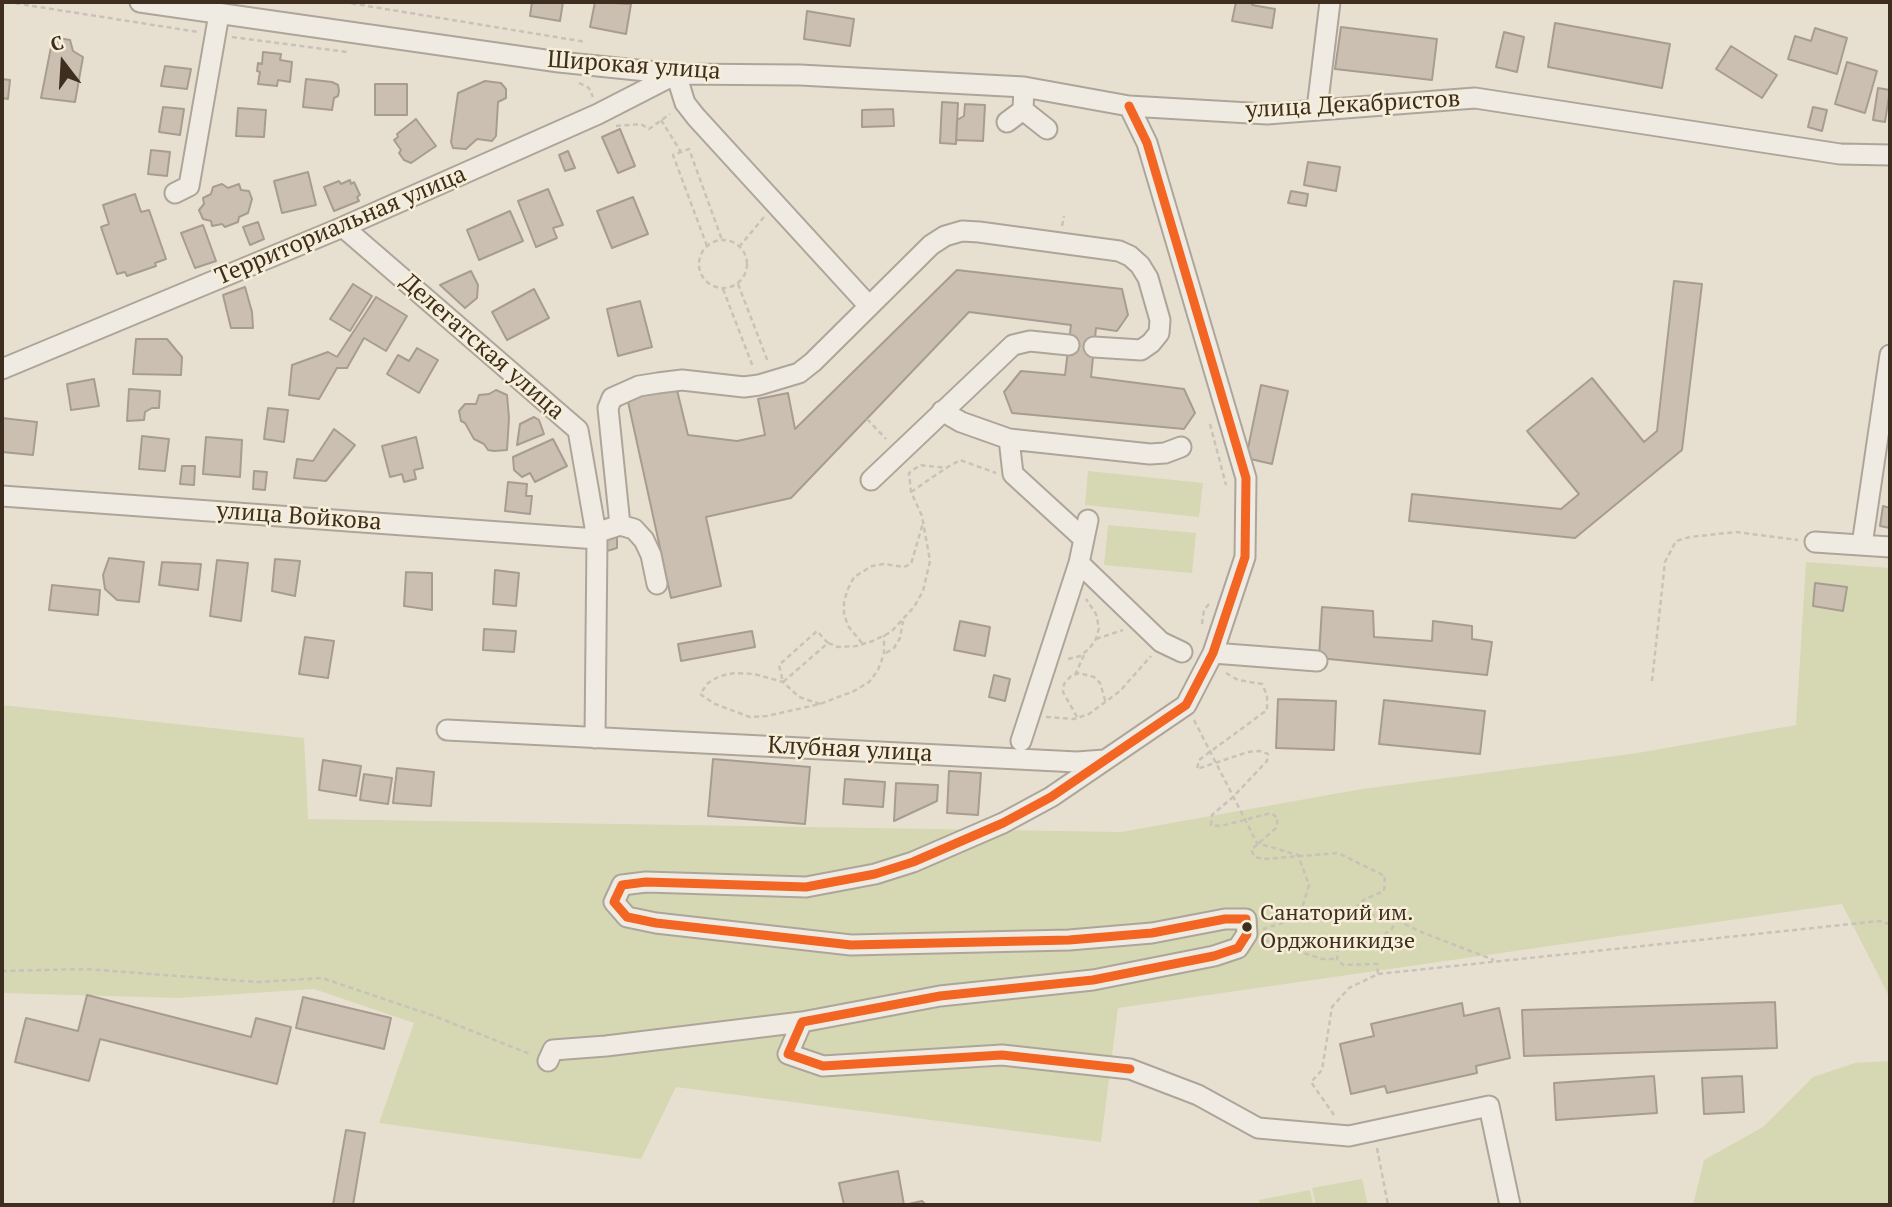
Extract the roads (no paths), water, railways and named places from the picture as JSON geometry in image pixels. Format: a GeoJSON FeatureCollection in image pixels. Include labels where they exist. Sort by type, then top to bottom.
{"type":"FeatureCollection","features":[{"type":"Feature","properties":{"kind":"street","name":"Широкая улица"},"geometry":{"type":"LineString","coordinates":[[140,2],[559,62],[676,74],[800,75],[1024,87],[1129,106]]}},
{"type":"Feature","properties":{"kind":"street"},"geometry":{"type":"LineString","coordinates":[[1317,109],[1330,2]]}},
{"type":"Feature","properties":{"kind":"street"},"geometry":{"type":"LineString","coordinates":[[175,193],[189,186],[219,14]]}},
{"type":"Feature","properties":{"kind":"street"},"geometry":{"type":"LineString","coordinates":[[676,74],[685,103],[869,306]]}},
{"type":"Feature","properties":{"kind":"street","name":"Территориальная улица"},"geometry":{"type":"LineString","coordinates":[[2,369],[343,227],[598,114],[676,74]]}},
{"type":"Feature","properties":{"kind":"street"},"geometry":{"type":"LineString","coordinates":[[1024,87],[1015,116],[1047,128]]}},
{"type":"Feature","properties":{"kind":"street","name":"улица Декабристов"},"geometry":{"type":"LineString","coordinates":[[1129,106],[1267,114],[1475,98],[1840,154],[1890,155]]}},
{"type":"Feature","properties":{"kind":"street"},"geometry":{"type":"LineString","coordinates":[[548,1061],[553,1050],[803,1022],[940,996],[1093,980],[1214,956],[1238,948],[1247,934],[1245,919],[1225,919],[1152,933],[1069,940],[851,945],[656,923],[627,917],[614,902],[622,886],[646,882],[806,887],[888,870],[913,862],[1003,823],[1051,797],[1186,705],[1211,657],[1245,557],[1246,478],[1147,144],[1129,106]]}},
{"type":"Feature","properties":{"kind":"street","name":"Делегатская улица"},"geometry":{"type":"LineString","coordinates":[[343,227],[578,430],[606,532],[595,738]]}},
{"type":"Feature","properties":{"kind":"street"},"geometry":{"type":"LineString","coordinates":[[657,584],[651,555],[644,540],[634,529],[606,532],[608,408],[612,398],[639,386],[658,383],[682,380],[744,387],[799,373],[930,245],[944,236],[962,231],[1119,251],[1130,256],[1148,278],[1160,320],[1159,333],[1151,344],[1140,350],[1094,347]]}},
{"type":"Feature","properties":{"kind":"street"},"geometry":{"type":"LineString","coordinates":[[871,480],[1013,345],[1030,341],[1069,345]]}},
{"type":"Feature","properties":{"kind":"street"},"geometry":{"type":"LineString","coordinates":[[1862,545],[1886,419],[1890,355]]}},
{"type":"Feature","properties":{"kind":"street"},"geometry":{"type":"LineString","coordinates":[[942,411],[961,422],[1009,439],[1150,454],[1165,453],[1181,447]]}},
{"type":"Feature","properties":{"kind":"street"},"geometry":{"type":"LineString","coordinates":[[1009,439],[1013,474],[1086,529],[1071,590],[1021,741]]}},
{"type":"Feature","properties":{"kind":"street","name":"улица Войкова"},"geometry":{"type":"LineString","coordinates":[[2,496],[606,532]]}},
{"type":"Feature","properties":{"kind":"street"},"geometry":{"type":"LineString","coordinates":[[1815,542],[1890,547]]}},
{"type":"Feature","properties":{"kind":"street"},"geometry":{"type":"LineString","coordinates":[[1079,563],[1161,642],[1182,652]]}},
{"type":"Feature","properties":{"kind":"street"},"geometry":{"type":"LineString","coordinates":[[1211,657],[1317,661]]}},
{"type":"Feature","properties":{"kind":"street","name":"Клубная улица"},"geometry":{"type":"LineString","coordinates":[[447,730],[1077,762],[1105,760]]}},
{"type":"Feature","properties":{"kind":"street"},"geometry":{"type":"LineString","coordinates":[[803,1022],[788,1054],[823,1066],[1002,1055],[1130,1069],[1198,1095],[1258,1128],[1349,1136],[1489,1106],[1510,1205]]}},
{"type":"Feature","properties":{"kind":"place","name":"Санаторий им. Орджоникидзе"},"geometry":{"type":"Point","coordinates":[1247,927]}}]}
